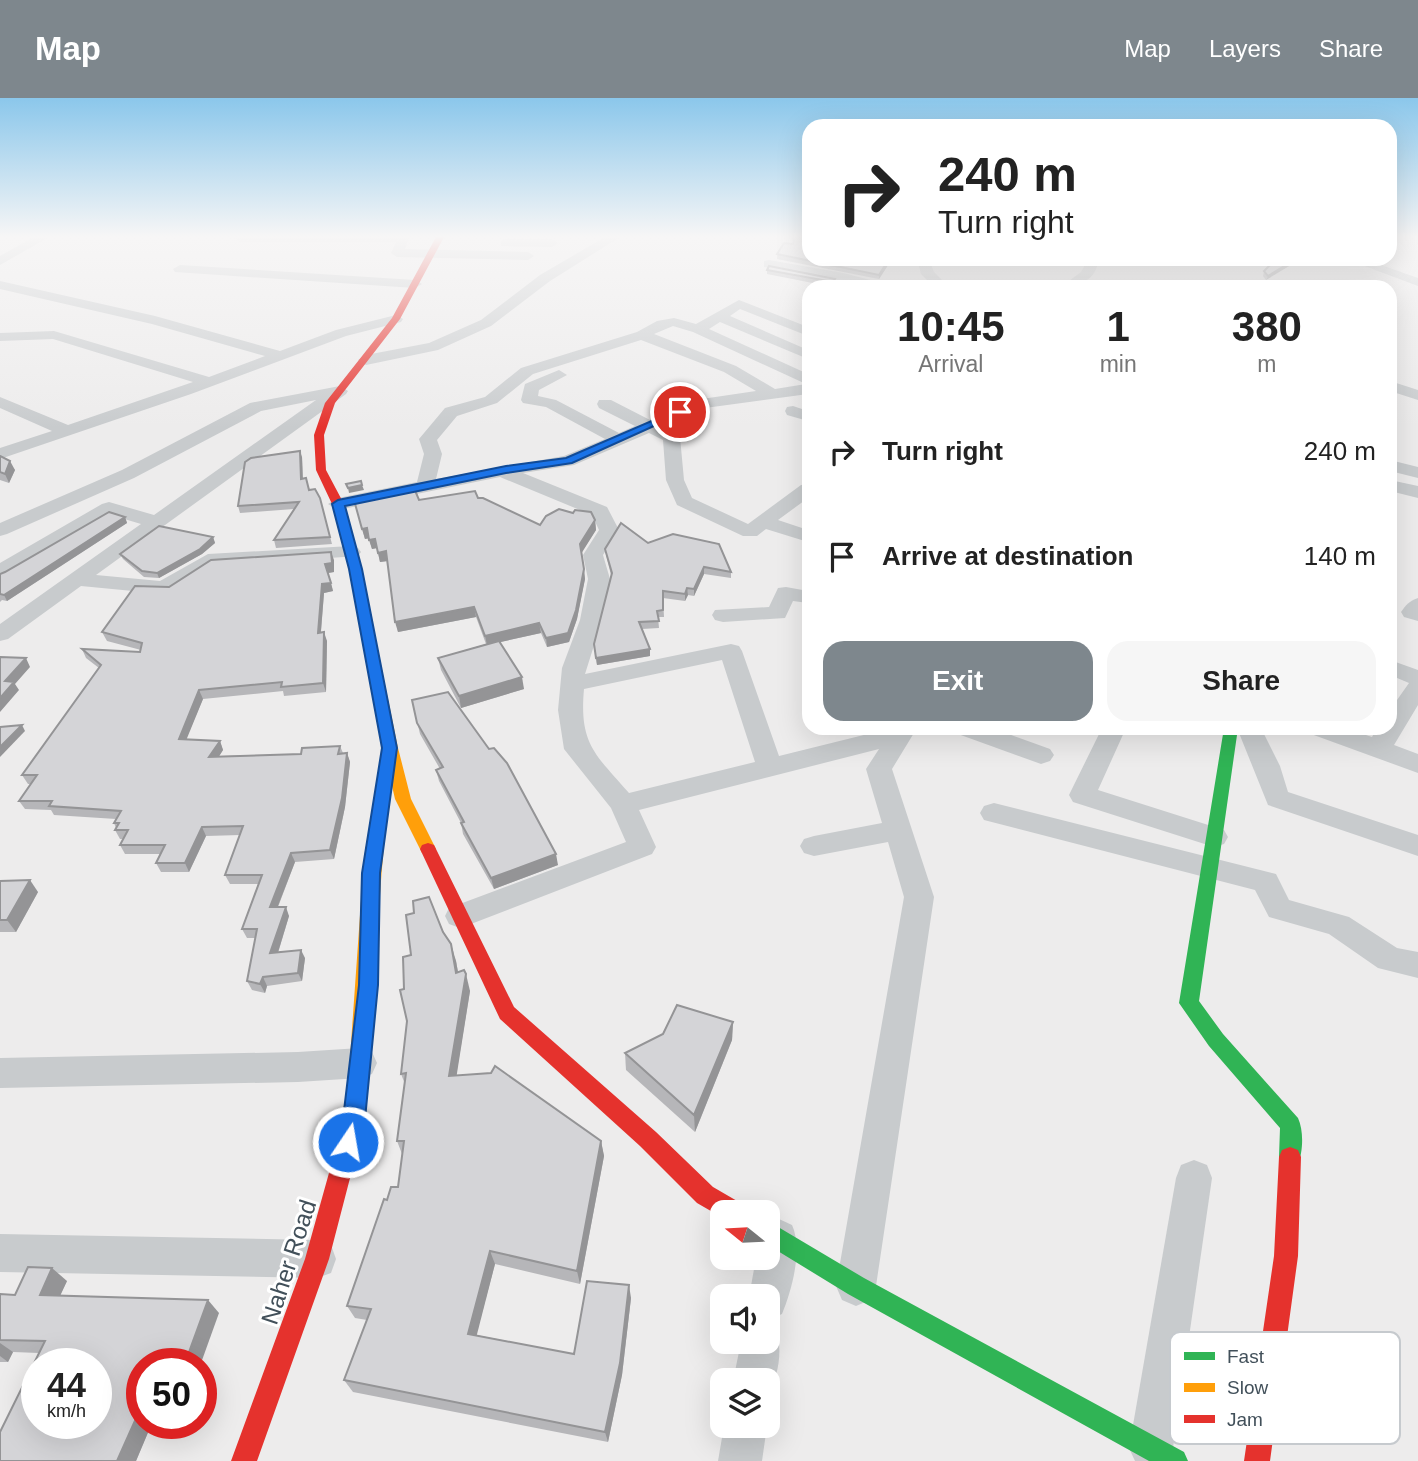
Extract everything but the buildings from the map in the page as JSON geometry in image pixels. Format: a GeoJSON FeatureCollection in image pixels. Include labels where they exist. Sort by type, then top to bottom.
{"type":"FeatureCollection","features":[{"type":"Feature","properties":{"kind":"main road","name":"Naher Road"},"geometry":{"type":"LineString","coordinates":[[244,1461],[317,1259],[354,1119],[368,985],[371,873],[390,748],[351,552],[338,504],[321,470],[319,435],[330,402],[366,360],[406,301]]}},
{"type":"Feature","properties":{"kind":"main road"},"geometry":{"type":"LineString","coordinates":[[1230,735],[1189,1003],[1216,1040],[1292,1125],[1286,1256],[1275,1332]]}},
{"type":"Feature","properties":{"kind":"main road"},"geometry":{"type":"LineString","coordinates":[[390,748],[403,799],[508,1013],[714,1200]]}},
{"type":"Feature","properties":{"kind":"main road"},"geometry":{"type":"LineString","coordinates":[[780,1239],[856,1286],[1163,1455]]}},
{"type":"Feature","properties":{"kind":"street"},"geometry":{"type":"LineString","coordinates":[[69,301],[155,320],[279,355]]}},
{"type":"Feature","properties":{"kind":"street"},"geometry":{"type":"LineString","coordinates":[[366,360],[433,347],[486,323],[515,301]]}},
{"type":"Feature","properties":{"kind":"street"},"geometry":{"type":"LineString","coordinates":[[698,329],[739,304],[802,330]]}},
{"type":"Feature","properties":{"kind":"street"},"geometry":{"type":"LineString","coordinates":[[719,316],[802,352]]}},
{"type":"Feature","properties":{"kind":"street"},"geometry":{"type":"LineString","coordinates":[[0,454],[341,333],[396,319]]}},
{"type":"Feature","properties":{"kind":"street"},"geometry":{"type":"LineString","coordinates":[[425,486],[433,454],[428,439],[439,429],[450,412],[491,400],[527,371],[642,335],[662,324],[674,322],[698,329],[802,377]]}},
{"type":"Feature","properties":{"kind":"street"},"geometry":{"type":"LineString","coordinates":[[0,337],[54,335],[208,382]]}},
{"type":"Feature","properties":{"kind":"street"},"geometry":{"type":"LineString","coordinates":[[642,335],[730,369],[772,394]]}},
{"type":"Feature","properties":{"kind":"street"},"geometry":{"type":"LineString","coordinates":[[564,373],[531,387],[529,400],[550,404],[618,439]]}},
{"type":"Feature","properties":{"kind":"street"},"geometry":{"type":"LineString","coordinates":[[1397,388],[1418,395]]}},
{"type":"Feature","properties":{"kind":"street"},"geometry":{"type":"LineString","coordinates":[[338,504],[502,471],[568,461],[701,404],[802,390]]}},
{"type":"Feature","properties":{"kind":"street"},"geometry":{"type":"LineString","coordinates":[[0,634],[340,391]]}},
{"type":"Feature","properties":{"kind":"street"},"geometry":{"type":"LineString","coordinates":[[0,530],[128,474],[256,407],[340,391]]}},
{"type":"Feature","properties":{"kind":"street"},"geometry":{"type":"LineString","coordinates":[[0,402],[67,431]]}},
{"type":"Feature","properties":{"kind":"street"},"geometry":{"type":"LineString","coordinates":[[605,404],[671,436],[675,480],[684,501],[750,532],[802,494]]}},
{"type":"Feature","properties":{"kind":"street"},"geometry":{"type":"LineString","coordinates":[[1397,407],[1418,411]]}},
{"type":"Feature","properties":{"kind":"street"},"geometry":{"type":"LineString","coordinates":[[1397,467],[1418,473]]}},
{"type":"Feature","properties":{"kind":"street"},"geometry":{"type":"LineString","coordinates":[[460,915],[642,847],[623,804],[578,749],[570,710],[570,684],[591,620],[599,579],[593,555],[610,530],[600,511],[502,471]]}},
{"type":"Feature","properties":{"kind":"street"},"geometry":{"type":"LineString","coordinates":[[1397,488],[1418,492]]}},
{"type":"Feature","properties":{"kind":"street"},"geometry":{"type":"LineString","coordinates":[[0,572],[109,508],[156,522]]}},
{"type":"Feature","properties":{"kind":"street"},"geometry":{"type":"LineString","coordinates":[[764,522],[802,534]]}},
{"type":"Feature","properties":{"kind":"street"},"geometry":{"type":"LineString","coordinates":[[76,579],[164,588],[208,560],[351,552]]}},
{"type":"Feature","properties":{"kind":"street"},"geometry":{"type":"LineString","coordinates":[[723,615],[778,613],[786,593],[802,596]]}},
{"type":"Feature","properties":{"kind":"street"},"geometry":{"type":"LineString","coordinates":[[1418,604],[1412,612],[1418,614]]}},
{"type":"Feature","properties":{"kind":"street"},"geometry":{"type":"LineString","coordinates":[[570,684],[731,651],[770,768]]}},
{"type":"Feature","properties":{"kind":"street"},"geometry":{"type":"LineString","coordinates":[[1397,670],[1418,678]]}},
{"type":"Feature","properties":{"kind":"street"},"geometry":{"type":"LineString","coordinates":[[1397,718],[1418,687]]}},
{"type":"Feature","properties":{"kind":"street"},"geometry":{"type":"LineString","coordinates":[[623,804],[892,735]]}},
{"type":"Feature","properties":{"kind":"street"},"geometry":{"type":"LineString","coordinates":[[856,1286],[919,897],[879,769],[901,735]]}},
{"type":"Feature","properties":{"kind":"street"},"geometry":{"type":"LineString","coordinates":[[986,735],[1041,755]]}},
{"type":"Feature","properties":{"kind":"street"},"geometry":{"type":"LineString","coordinates":[[1111,735],[1082,795],[1214,837]]}},
{"type":"Feature","properties":{"kind":"street"},"geometry":{"type":"LineString","coordinates":[[1252,735],[1267,766],[1277,798],[1418,846]]}},
{"type":"Feature","properties":{"kind":"street"},"geometry":{"type":"LineString","coordinates":[[1386,735],[1418,764]]}},
{"type":"Feature","properties":{"kind":"street"},"geometry":{"type":"LineString","coordinates":[[994,813],[1266,882],[1279,909],[1338,925],[1389,959],[1418,965]]}},
{"type":"Feature","properties":{"kind":"street"},"geometry":{"type":"LineString","coordinates":[[814,846],[898,830]]}},
{"type":"Feature","properties":{"kind":"street"},"geometry":{"type":"LineString","coordinates":[[0,1073],[298,1067],[360,1063]]}},
{"type":"Feature","properties":{"kind":"street"},"geometry":{"type":"LineString","coordinates":[[1177,1332],[1194,1178]]}},
{"type":"Feature","properties":{"kind":"street"},"geometry":{"type":"LineString","coordinates":[[0,1253],[317,1259]]}},
{"type":"Feature","properties":{"kind":"street"},"geometry":{"type":"LineString","coordinates":[[1163,1455],[1170,1392]]}},
{"type":"Feature","properties":{"kind":"street"},"geometry":{"type":"LineString","coordinates":[[740,1461],[744,1438]]}},
{"type":"Feature","properties":{"kind":"traffic: fast"},"geometry":{"type":"LineString","coordinates":[[1230,735],[1189,1003],[1216,1040],[1291,1125],[1290,1157]]}},
{"type":"Feature","properties":{"kind":"traffic: fast"},"geometry":{"type":"LineString","coordinates":[[780,1239],[856,1286],[1175,1461]]}},
{"type":"Feature","properties":{"kind":"traffic: slow"},"geometry":{"type":"LineString","coordinates":[[358,581],[390,748],[403,799],[428,849]]}},
{"type":"Feature","properties":{"kind":"traffic: slow"},"geometry":{"type":"LineString","coordinates":[[345,1155],[353,1120],[362,1050],[372,858],[390,748]]}},
{"type":"Feature","properties":{"kind":"traffic: jam"},"geometry":{"type":"LineString","coordinates":[[358,581],[338,504],[321,470],[319,435],[330,403],[396,319],[406,301]]}},
{"type":"Feature","properties":{"kind":"traffic: jam"},"geometry":{"type":"LineString","coordinates":[[428,849],[507,1013],[714,1200]]}},
{"type":"Feature","properties":{"kind":"traffic: jam"},"geometry":{"type":"LineString","coordinates":[[244,1461],[317,1259],[345,1155]]}},
{"type":"Feature","properties":{"kind":"traffic: jam"},"geometry":{"type":"LineString","coordinates":[[1275,1332],[1286,1256],[1290,1157]]}},
{"type":"Feature","properties":{"kind":"traffic: jam"},"geometry":{"type":"LineString","coordinates":[[1257,1461],[1259,1444]]}},
{"type":"Feature","properties":{"kind":"route"},"geometry":{"type":"LineString","coordinates":[[348,1142],[354,1119],[368,985],[371,873],[390,748],[356,569],[338,504],[506,470],[568,461],[680,412]]}}]}
